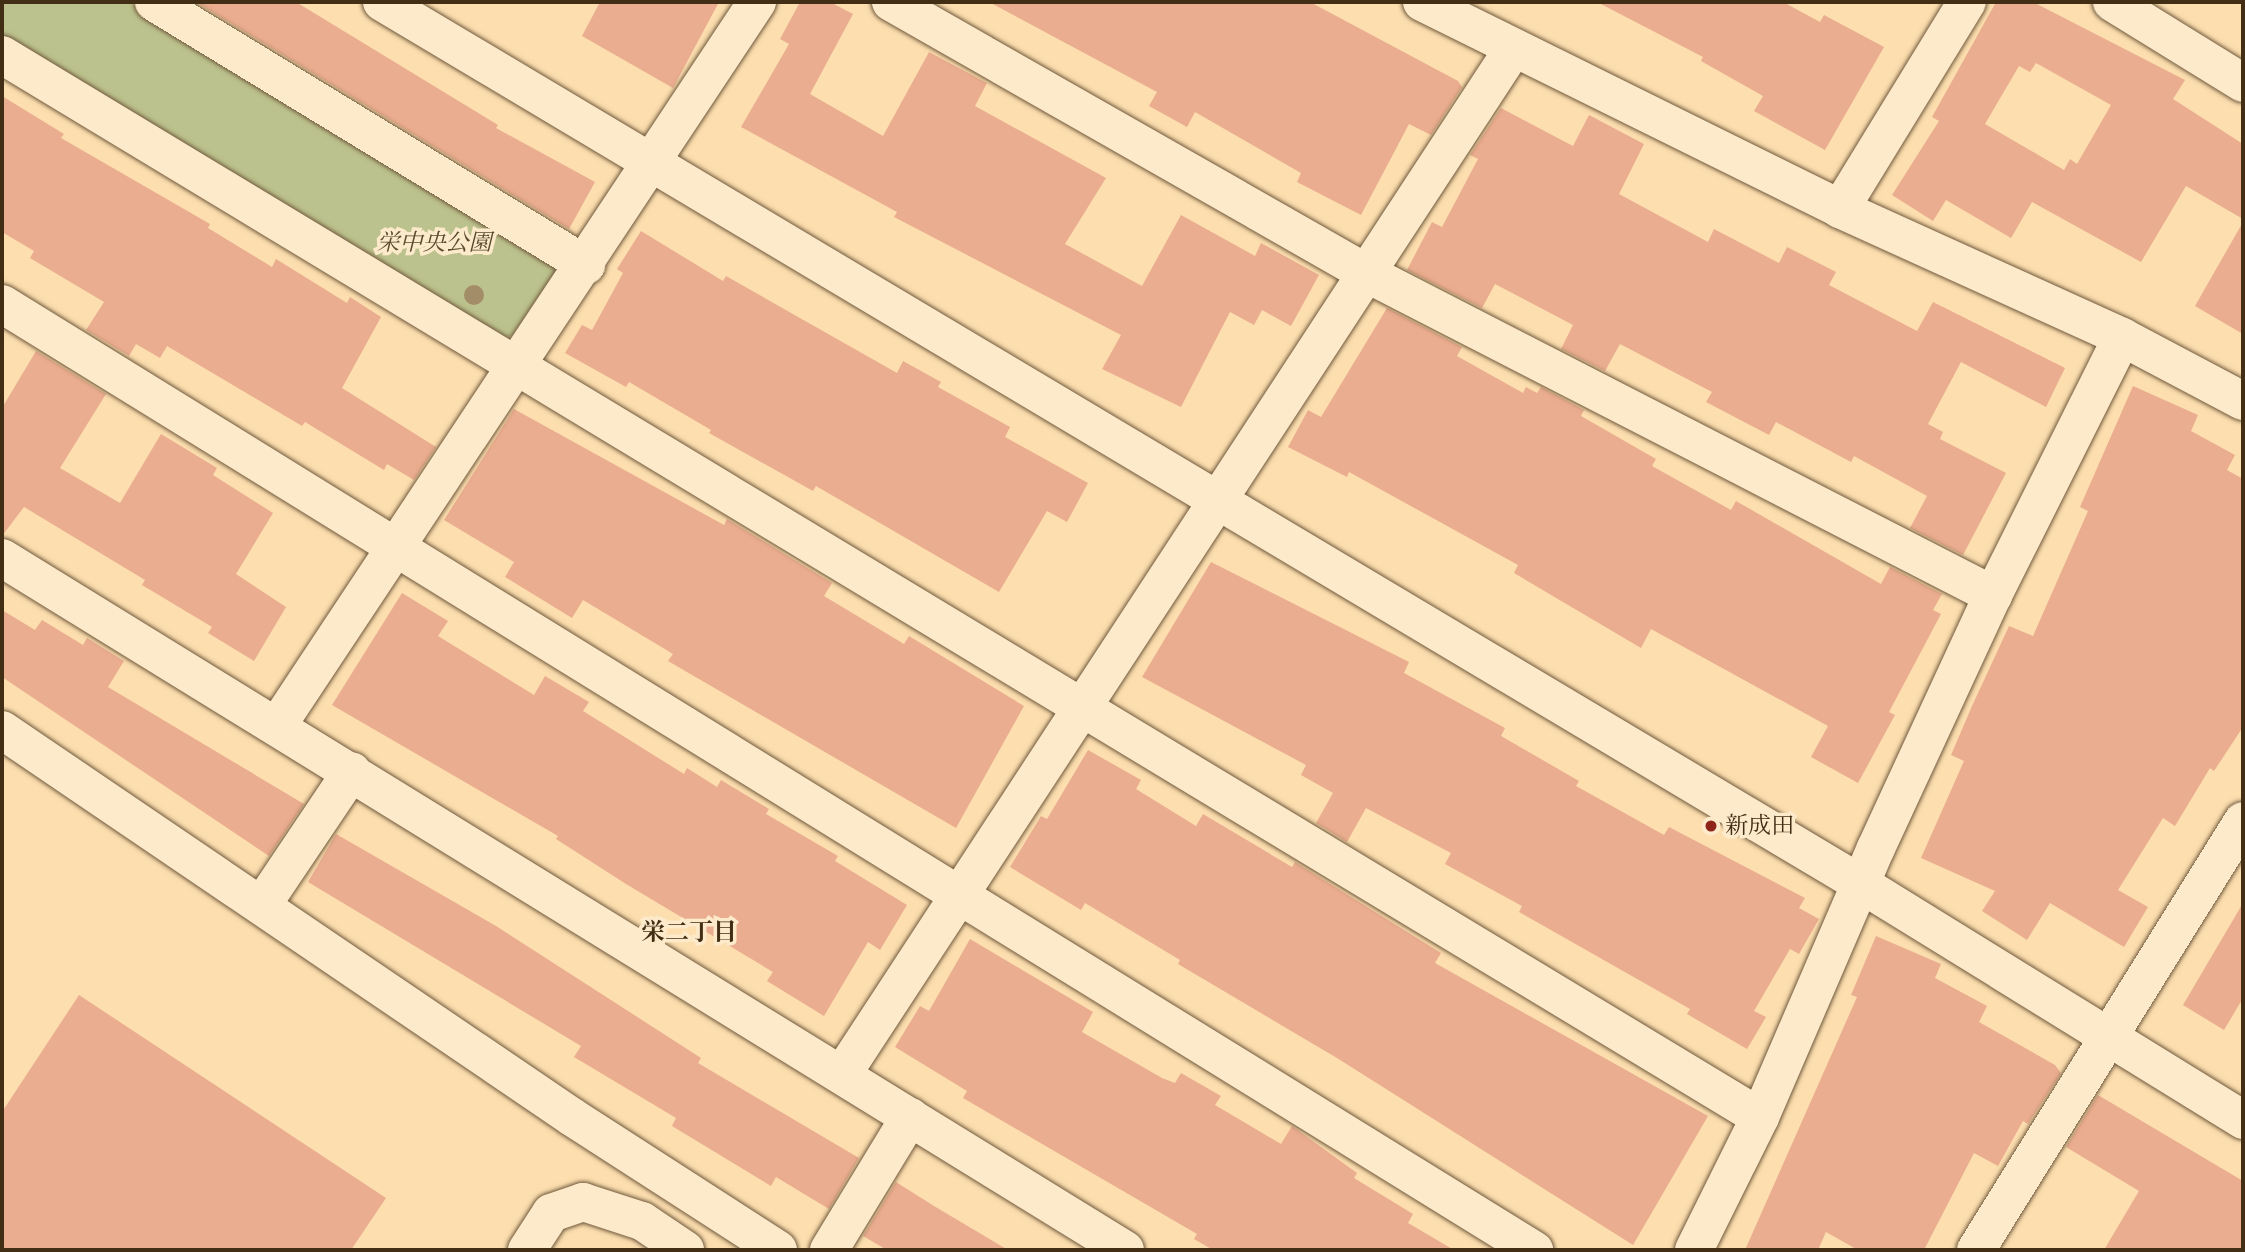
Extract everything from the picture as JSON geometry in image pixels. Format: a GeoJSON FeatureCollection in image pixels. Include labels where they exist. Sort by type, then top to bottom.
{"type":"FeatureCollection","features":[{"type":"Feature","properties":{"kind":"street"},"geometry":{"type":"LineString","coordinates":[[154,2],[586,265]]}},
{"type":"Feature","properties":{"kind":"street"},"geometry":{"type":"LineString","coordinates":[[382,2],[1218,503],[1861,884],[2243,1120]]}},
{"type":"Feature","properties":{"kind":"street"},"geometry":{"type":"LineString","coordinates":[[277,726],[394,546],[654,163],[757,2]]}},
{"type":"Feature","properties":{"kind":"street"},"geometry":{"type":"LineString","coordinates":[[891,2],[1368,274],[1993,595]]}},
{"type":"Feature","properties":{"kind":"street"},"geometry":{"type":"LineString","coordinates":[[1422,2],[1840,209],[2122,337],[2243,401]]}},
{"type":"Feature","properties":{"kind":"street"},"geometry":{"type":"LineString","coordinates":[[1840,209],[1967,2]]}},
{"type":"Feature","properties":{"kind":"street"},"geometry":{"type":"LineString","coordinates":[[2112,2],[2243,83]]}},
{"type":"Feature","properties":{"kind":"street"},"geometry":{"type":"LineString","coordinates":[[843,1073],[1513,49]]}},
{"type":"Feature","properties":{"kind":"street"},"geometry":{"type":"LineString","coordinates":[[2,55],[515,368],[1083,707],[1760,1117]]}},
{"type":"Feature","properties":{"kind":"street"},"geometry":{"type":"LineString","coordinates":[[2,303],[1534,1250]]}},
{"type":"Feature","properties":{"kind":"street"},"geometry":{"type":"LineString","coordinates":[[1694,1250],[1760,1117],[1861,884],[1993,595],[2122,337]]}},
{"type":"Feature","properties":{"kind":"street"},"geometry":{"type":"LineString","coordinates":[[2,558],[843,1073],[1125,1250]]}},
{"type":"Feature","properties":{"kind":"street"},"geometry":{"type":"LineString","coordinates":[[2,730],[560,1109],[778,1250]]}},
{"type":"Feature","properties":{"kind":"street"},"geometry":{"type":"LineString","coordinates":[[262,905],[352,771]]}},
{"type":"Feature","properties":{"kind":"street"},"geometry":{"type":"LineString","coordinates":[[1976,1250],[2243,821]]}},
{"type":"Feature","properties":{"kind":"street"},"geometry":{"type":"LineString","coordinates":[[829,1250],[910,1116]]}},
{"type":"Feature","properties":{"kind":"street"},"geometry":{"type":"LineString","coordinates":[[527,1250],[551,1213],[583,1202],[642,1221],[685,1250]]}},
{"type":"Feature","properties":{"kind":"green space","name":"栄中央公園"},"geometry":{"type":"Polygon","coordinates":[[[2,2],[129,2],[563,263],[523,332],[498,340],[2,40],[2,2]]]}},
{"type":"Feature","properties":{"kind":"building"},"geometry":{"type":"Polygon","coordinates":[[[196,2],[296,2],[498,125],[496,128],[595,182],[569,229],[196,2]]]}},
{"type":"Feature","properties":{"kind":"building"},"geometry":{"type":"Polygon","coordinates":[[[600,2],[719,2],[673,88],[582,36],[600,2]]]}},
{"type":"Feature","properties":{"kind":"building"},"geometry":{"type":"Polygon","coordinates":[[[800,2],[830,2],[853,14],[810,94],[883,136],[929,52],[987,83],[975,106],[1106,178],[1065,244],[1142,286],[1181,215],[1255,256],[1261,243],[1319,275],[1291,326],[1262,310],[1254,325],[1230,312],[1181,407],[1102,369],[1121,335],[894,217],[897,212],[741,127],[789,44],[780,39],[800,2]]]}},
{"type":"Feature","properties":{"kind":"building"},"geometry":{"type":"Polygon","coordinates":[[[989,2],[1310,2],[1458,81],[1462,87],[1431,135],[1409,124],[1361,215],[1297,182],[1301,173],[1195,112],[1187,127],[1149,106],[1157,92],[989,2]]]}},
{"type":"Feature","properties":{"kind":"building"},"geometry":{"type":"Polygon","coordinates":[[[1597,2],[1783,2],[1820,22],[1824,15],[1884,47],[1825,150],[1754,111],[1763,96],[1701,61],[1703,57],[1597,2]]]}},
{"type":"Feature","properties":{"kind":"building"},"geometry":{"type":"Polygon","coordinates":[[[1996,2],[2033,2],[2185,80],[2173,99],[2243,144],[2243,219],[2186,186],[2141,262],[2032,202],[2011,238],[1946,200],[1933,221],[1892,195],[1939,121],[1932,117],[1996,2]],[[2036,63],[2030,72],[2019,66],[1985,124],[2064,170],[2070,159],[2077,164],[2111,105],[2036,63]]]}},
{"type":"Feature","properties":{"kind":"building"},"geometry":{"type":"Polygon","coordinates":[[[2,96],[64,134],[61,138],[210,224],[208,228],[272,267],[276,259],[347,303],[350,297],[381,317],[342,388],[436,447],[414,480],[387,464],[384,470],[305,422],[302,426],[167,346],[160,358],[136,344],[129,356],[86,330],[104,302],[30,258],[34,251],[2,232],[2,96]]]}},
{"type":"Feature","properties":{"kind":"building"},"geometry":{"type":"Polygon","coordinates":[[[1501,108],[1573,146],[1589,115],[1644,144],[1619,194],[1708,242],[1714,229],[1779,263],[1787,247],[1836,272],[1829,285],[1917,331],[1933,302],[2065,368],[2046,407],[1961,362],[1928,424],[1943,432],[1940,439],[2006,473],[1963,555],[1910,528],[1927,496],[1854,456],[1851,462],[1776,422],[1769,435],[1706,402],[1712,392],[1620,344],[1605,371],[1561,349],[1573,325],[1495,284],[1482,308],[1407,270],[1432,222],[1442,227],[1478,159],[1470,155],[1501,108]]]}},
{"type":"Feature","properties":{"kind":"building"},"geometry":{"type":"Polygon","coordinates":[[[2243,222],[2243,334],[2195,306],[2243,222]]]}},
{"type":"Feature","properties":{"kind":"building"},"geometry":{"type":"Polygon","coordinates":[[[641,231],[723,281],[726,276],[897,373],[903,361],[941,382],[938,387],[1010,427],[1005,437],[1088,483],[1067,522],[1047,511],[999,592],[816,486],[813,491],[709,433],[711,430],[629,382],[626,387],[565,353],[582,325],[592,330],[623,273],[617,269],[641,231]]]}},
{"type":"Feature","properties":{"kind":"building"},"geometry":{"type":"Polygon","coordinates":[[[1387,308],[1462,347],[1457,356],[1523,393],[1526,387],[1537,393],[1541,387],[1584,410],[1581,416],[1656,459],[1652,466],[1731,510],[1736,501],[1881,584],[1890,567],[1942,594],[1933,610],[1941,614],[1889,712],[1895,715],[1858,783],[1811,757],[1828,726],[1651,629],[1641,648],[1514,573],[1518,565],[1349,472],[1347,477],[1288,447],[1308,410],[1321,417],[1387,308]]]}},
{"type":"Feature","properties":{"kind":"building"},"geometry":{"type":"Polygon","coordinates":[[[36,351],[106,394],[60,468],[120,503],[161,434],[217,468],[213,475],[273,513],[236,574],[286,607],[254,661],[208,633],[212,627],[142,585],[145,580],[24,507],[2,536],[2,408],[36,351]]]}},
{"type":"Feature","properties":{"kind":"building"},"geometry":{"type":"Polygon","coordinates":[[[2133,386],[2198,415],[2191,431],[2235,455],[2227,470],[2243,479],[2243,727],[2214,771],[2210,768],[2175,826],[2163,818],[2118,890],[2148,907],[2124,947],[2050,903],[2027,940],[1982,911],[1995,891],[1921,858],[1964,761],[1951,755],[1972,706],[2009,626],[2033,636],[2088,511],[2080,507],[2133,386]]]}},
{"type":"Feature","properties":{"kind":"building"},"geometry":{"type":"Polygon","coordinates":[[[514,409],[724,525],[727,519],[832,583],[824,596],[904,644],[909,636],[1024,706],[956,828],[668,661],[673,654],[583,600],[572,618],[505,577],[514,562],[444,520],[514,409]]]}},
{"type":"Feature","properties":{"kind":"building"},"geometry":{"type":"Polygon","coordinates":[[[1211,562],[1409,662],[1404,673],[1505,728],[1501,736],[1579,781],[1576,786],[1664,835],[1669,827],[1805,898],[1799,908],[1819,919],[1799,954],[1790,949],[1754,1011],[1766,1017],[1747,1049],[1687,1014],[1690,1009],[1519,912],[1522,906],[1445,864],[1451,853],[1366,808],[1347,842],[1316,823],[1333,793],[1301,775],[1306,765],[1142,677],[1211,562]]]}},
{"type":"Feature","properties":{"kind":"building"},"geometry":{"type":"Polygon","coordinates":[[[402,593],[448,621],[438,636],[534,695],[545,676],[589,702],[583,711],[684,774],[687,768],[717,787],[721,780],[769,809],[766,814],[838,856],[835,861],[907,905],[880,950],[868,942],[824,1016],[767,981],[773,972],[626,884],[556,839],[558,836],[332,705],[402,593]]]}},
{"type":"Feature","properties":{"kind":"building"},"geometry":{"type":"Polygon","coordinates":[[[2,610],[35,630],[42,620],[83,645],[87,638],[124,661],[108,687],[304,804],[269,856],[2,677],[2,610]]]}},
{"type":"Feature","properties":{"kind":"building"},"geometry":{"type":"Polygon","coordinates":[[[1088,750],[1141,780],[1136,789],[1196,826],[1203,814],[1292,867],[1295,862],[1441,953],[1435,963],[1708,1116],[1633,1245],[1337,1058],[1178,964],[1180,960],[1085,903],[1081,910],[1010,867],[1041,816],[1047,819],[1088,750]]]}},
{"type":"Feature","properties":{"kind":"building"},"geometry":{"type":"Polygon","coordinates":[[[336,834],[496,926],[701,1058],[698,1063],[859,1158],[829,1209],[776,1177],[771,1186],[672,1126],[676,1118],[574,1057],[581,1046],[308,882],[336,834]]]}},
{"type":"Feature","properties":{"kind":"building"},"geometry":{"type":"Polygon","coordinates":[[[2243,903],[2243,998],[2224,1030],[2183,1005],[2243,903]]]}},
{"type":"Feature","properties":{"kind":"building"},"geometry":{"type":"Polygon","coordinates":[[[1876,936],[1941,964],[1935,978],[1987,1006],[1979,1022],[2055,1065],[2061,1073],[2028,1124],[2023,1121],[1998,1166],[1974,1153],[1924,1250],[1858,1250],[1826,1232],[1818,1250],[1745,1250],[1857,997],[1851,995],[1876,936]]]}},
{"type":"Feature","properties":{"kind":"building"},"geometry":{"type":"Polygon","coordinates":[[[970,939],[1093,1012],[1082,1032],[1162,1078],[1175,1083],[1181,1073],[1221,1096],[1215,1105],[1281,1144],[1292,1126],[1357,1173],[1354,1178],[1413,1214],[1408,1223],[1454,1250],[1213,1250],[1194,1239],[1197,1234],[963,1098],[967,1091],[895,1047],[920,1006],[929,1011],[970,939]]]}},
{"type":"Feature","properties":{"kind":"building"},"geometry":{"type":"Polygon","coordinates":[[[79,995],[386,1198],[351,1250],[2,1250],[2,1112],[79,995]]]}},
{"type":"Feature","properties":{"kind":"building"},"geometry":{"type":"Polygon","coordinates":[[[2098,1095],[2243,1181],[2243,1250],[2104,1250],[2139,1191],[2066,1147],[2098,1095]]]}},
{"type":"Feature","properties":{"kind":"building"},"geometry":{"type":"Polygon","coordinates":[[[896,1182],[1008,1250],[887,1250],[863,1236],[896,1182]]]}},
{"type":"Feature","properties":{"kind":"place","name":"新成田"},"geometry":{"type":"Point","coordinates":[1711,826]}},
{"type":"Feature","properties":{"kind":"district","name":"栄二丁目"},"geometry":{"type":"Point","coordinates":[689,933]}}]}
